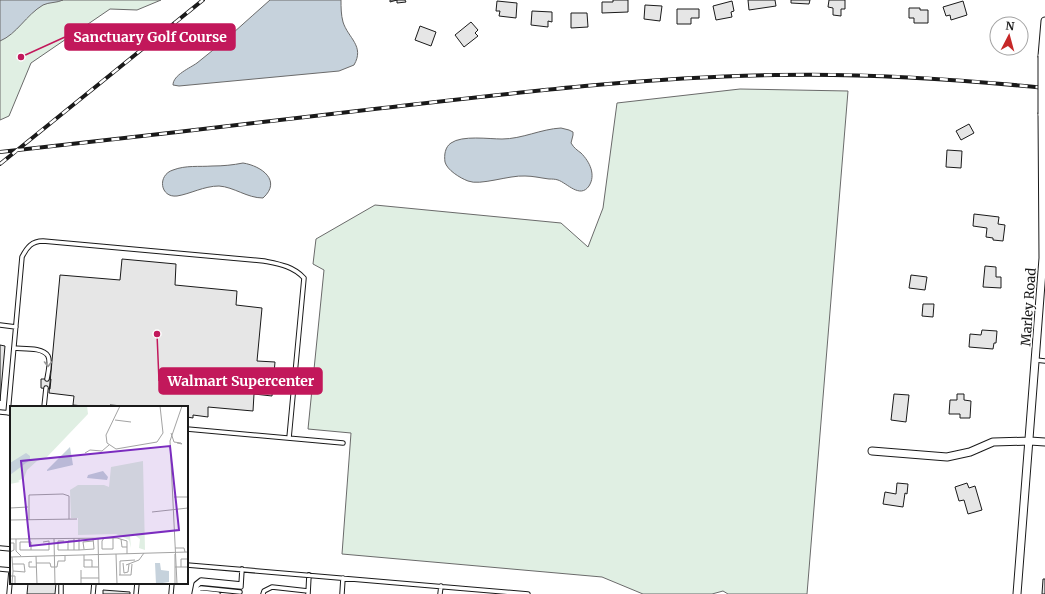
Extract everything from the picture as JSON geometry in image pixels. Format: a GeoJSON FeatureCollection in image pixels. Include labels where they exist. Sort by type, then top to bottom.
{"type":"FeatureCollection","features":[{"type":"Feature","properties":{"kind":"street","name":"Marley Road"},"geometry":{"type":"LineString","coordinates":[[1017,594],[1043,258],[1042,56],[1045,21]]}},
{"type":"Feature","properties":{"kind":"street"},"geometry":{"type":"LineString","coordinates":[[872,451],[946,457],[970,452],[993,442],[1045,442]]}},
{"type":"Feature","properties":{"kind":"lane"},"geometry":{"type":"LineString","coordinates":[[10,406],[22,257],[31,243],[37,241],[264,261],[298,271],[304,278],[289,438]]}},
{"type":"Feature","properties":{"kind":"lane"},"geometry":{"type":"LineString","coordinates":[[0,325],[16,327]]}},
{"type":"Feature","properties":{"kind":"lane"},"geometry":{"type":"LineString","coordinates":[[14,348],[39,350],[44,352],[48,356],[49,362],[47,379]]}},
{"type":"Feature","properties":{"kind":"lane"},"geometry":{"type":"LineString","coordinates":[[1036,360],[1045,361]]}},
{"type":"Feature","properties":{"kind":"lane"},"geometry":{"type":"LineString","coordinates":[[44,406],[46,388]]}},
{"type":"Feature","properties":{"kind":"lane"},"geometry":{"type":"LineString","coordinates":[[0,412],[10,413]]}},
{"type":"Feature","properties":{"kind":"lane"},"geometry":{"type":"LineString","coordinates":[[188,429],[342,443]]}},
{"type":"Feature","properties":{"kind":"lane"},"geometry":{"type":"LineString","coordinates":[[0,548],[10,549]]}},
{"type":"Feature","properties":{"kind":"lane"},"geometry":{"type":"LineString","coordinates":[[188,565],[528,594]]}},
{"type":"Feature","properties":{"kind":"lane"},"geometry":{"type":"LineString","coordinates":[[0,569],[10,570]]}},
{"type":"Feature","properties":{"kind":"lane"},"geometry":{"type":"LineString","coordinates":[[241,589],[242,569]]}},
{"type":"Feature","properties":{"kind":"lane"},"geometry":{"type":"LineString","coordinates":[[263,594],[264,590],[272,587],[308,592],[309,575]]}},
{"type":"Feature","properties":{"kind":"lane"},"geometry":{"type":"LineString","coordinates":[[342,594],[344,578]]}},
{"type":"Feature","properties":{"kind":"lane"},"geometry":{"type":"LineString","coordinates":[[195,592],[197,582],[201,580],[241,589]]}},
{"type":"Feature","properties":{"kind":"lane"},"geometry":{"type":"LineString","coordinates":[[9,594],[10,582]]}},
{"type":"Feature","properties":{"kind":"lane"},"geometry":{"type":"LineString","coordinates":[[93,594],[94,584]]}},
{"type":"Feature","properties":{"kind":"lane"},"geometry":{"type":"LineString","coordinates":[[136,594],[137,584]]}},
{"type":"Feature","properties":{"kind":"lane"},"geometry":{"type":"LineString","coordinates":[[171,594],[172,584]]}},
{"type":"Feature","properties":{"kind":"lane"},"geometry":{"type":"LineString","coordinates":[[440,594],[441,586]]}},
{"type":"Feature","properties":{"kind":"lane"},"geometry":{"type":"LineString","coordinates":[[195,592],[201,588],[241,589]]}},
{"type":"Feature","properties":{"kind":"lane"},"geometry":{"type":"LineString","coordinates":[[474,594],[475,589]]}},
{"type":"Feature","properties":{"kind":"lane"},"geometry":{"type":"LineString","coordinates":[[195,592],[218,594]]}},
{"type":"Feature","properties":{"kind":"green space"},"geometry":{"type":"Polygon","coordinates":[[[0,0],[161,0],[137,10],[110,9],[31,63],[9,116],[0,120],[0,0]]]}},
{"type":"Feature","properties":{"kind":"green space"},"geometry":{"type":"Polygon","coordinates":[[[740,89],[848,91],[807,594],[728,594],[723,591],[712,594],[643,594],[602,577],[342,554],[351,433],[308,429],[324,270],[313,264],[316,239],[375,205],[561,223],[588,247],[603,208],[617,103],[740,89]]]}},
{"type":"Feature","properties":{"kind":"shaded area"},"geometry":{"type":"Polygon","coordinates":[[[0,0],[63,0],[43,5],[12,34],[0,41],[0,0]]]}},
{"type":"Feature","properties":{"kind":"shaded area"},"geometry":{"type":"Polygon","coordinates":[[[270,0],[341,0],[341,14],[345,28],[357,47],[358,53],[354,65],[339,71],[179,86],[173,85],[174,81],[179,75],[207,55],[270,0]]]}},
{"type":"Feature","properties":{"kind":"shaded area"},"geometry":{"type":"Polygon","coordinates":[[[561,128],[573,132],[571,143],[574,148],[581,153],[591,169],[591,182],[585,190],[578,191],[557,180],[528,176],[518,176],[480,182],[468,181],[454,173],[448,168],[445,162],[446,149],[451,143],[462,139],[509,139],[561,128]]]}},
{"type":"Feature","properties":{"kind":"shaded area"},"geometry":{"type":"Polygon","coordinates":[[[243,163],[257,167],[267,175],[270,180],[271,186],[263,198],[257,198],[230,188],[219,186],[208,187],[177,196],[171,196],[164,190],[164,176],[178,168],[224,166],[243,163]]]}},
{"type":"Feature","properties":{"kind":"building"},"geometry":{"type":"Polygon","coordinates":[[[397,0],[405,0],[406,2],[397,3],[397,0]]]}},
{"type":"Feature","properties":{"kind":"building"},"geometry":{"type":"Polygon","coordinates":[[[613,0],[628,0],[628,12],[602,13],[602,2],[613,2],[613,0]]]}},
{"type":"Feature","properties":{"kind":"building"},"geometry":{"type":"Polygon","coordinates":[[[748,0],[775,0],[776,6],[749,10],[748,0]]]}},
{"type":"Feature","properties":{"kind":"building"},"geometry":{"type":"Polygon","coordinates":[[[791,0],[810,0],[809,4],[791,3],[791,0]]]}},
{"type":"Feature","properties":{"kind":"building"},"geometry":{"type":"Polygon","coordinates":[[[829,0],[845,0],[845,9],[841,9],[841,16],[833,15],[833,8],[828,7],[829,0]]]}},
{"type":"Feature","properties":{"kind":"building"},"geometry":{"type":"Polygon","coordinates":[[[497,1],[517,3],[516,18],[499,16],[500,11],[496,11],[497,1]]]}},
{"type":"Feature","properties":{"kind":"building"},"geometry":{"type":"Polygon","coordinates":[[[732,1],[734,11],[731,12],[732,17],[716,20],[713,6],[732,1]]]}},
{"type":"Feature","properties":{"kind":"building"},"geometry":{"type":"Polygon","coordinates":[[[963,1],[967,15],[951,20],[950,15],[946,16],[943,7],[963,1]]]}},
{"type":"Feature","properties":{"kind":"building"},"geometry":{"type":"Polygon","coordinates":[[[645,5],[662,6],[660,21],[644,19],[645,5]]]}},
{"type":"Feature","properties":{"kind":"building"},"geometry":{"type":"Polygon","coordinates":[[[909,8],[928,10],[928,23],[914,23],[914,18],[909,18],[909,8]]]}},
{"type":"Feature","properties":{"kind":"building"},"geometry":{"type":"Polygon","coordinates":[[[677,9],[699,9],[699,18],[691,18],[691,24],[677,24],[677,9]]]}},
{"type":"Feature","properties":{"kind":"building"},"geometry":{"type":"Polygon","coordinates":[[[532,11],[552,12],[552,22],[548,21],[548,27],[531,25],[532,11]]]}},
{"type":"Feature","properties":{"kind":"building"},"geometry":{"type":"Polygon","coordinates":[[[571,13],[587,13],[588,27],[571,28],[571,13]]]}},
{"type":"Feature","properties":{"kind":"building"},"geometry":{"type":"Polygon","coordinates":[[[471,22],[478,30],[475,33],[478,36],[464,47],[455,35],[471,22]]]}},
{"type":"Feature","properties":{"kind":"building"},"geometry":{"type":"Polygon","coordinates":[[[420,26],[436,32],[431,46],[415,40],[420,26]]]}},
{"type":"Feature","properties":{"kind":"building"},"geometry":{"type":"Polygon","coordinates":[[[969,124],[974,133],[961,140],[956,131],[969,124]]]}},
{"type":"Feature","properties":{"kind":"building"},"geometry":{"type":"Polygon","coordinates":[[[947,150],[962,151],[961,168],[946,167],[947,150]]]}},
{"type":"Feature","properties":{"kind":"building"},"geometry":{"type":"Polygon","coordinates":[[[974,214],[999,217],[998,224],[1005,225],[1003,241],[993,240],[993,238],[986,237],[987,228],[973,226],[974,214]]]}},
{"type":"Feature","properties":{"kind":"building"},"geometry":{"type":"Polygon","coordinates":[[[122,259],[176,264],[175,285],[237,291],[236,305],[262,308],[257,361],[275,362],[272,396],[254,394],[253,411],[208,407],[208,417],[193,415],[193,418],[188,417],[188,406],[83,406],[73,405],[74,396],[49,393],[60,275],[120,280],[122,259]]]}},
{"type":"Feature","properties":{"kind":"building"},"geometry":{"type":"Polygon","coordinates":[[[985,266],[996,267],[996,277],[1001,277],[1001,288],[983,287],[985,266]]]}},
{"type":"Feature","properties":{"kind":"building"},"geometry":{"type":"Polygon","coordinates":[[[911,275],[927,277],[925,290],[909,288],[911,275]]]}},
{"type":"Feature","properties":{"kind":"building"},"geometry":{"type":"Polygon","coordinates":[[[923,304],[934,304],[933,317],[922,316],[923,304]]]}},
{"type":"Feature","properties":{"kind":"building"},"geometry":{"type":"Polygon","coordinates":[[[982,330],[997,331],[996,343],[994,343],[993,349],[969,347],[970,334],[981,335],[982,330]]]}},
{"type":"Feature","properties":{"kind":"building"},"geometry":{"type":"Polygon","coordinates":[[[0,345],[5,346],[0,401],[0,345]]]}},
{"type":"Feature","properties":{"kind":"building"},"geometry":{"type":"Polygon","coordinates":[[[41,379],[51,379],[50,389],[41,388],[41,379]]]}},
{"type":"Feature","properties":{"kind":"building"},"geometry":{"type":"Polygon","coordinates":[[[894,394],[909,395],[906,422],[891,420],[894,394]]]}},
{"type":"Feature","properties":{"kind":"building"},"geometry":{"type":"Polygon","coordinates":[[[957,394],[964,394],[964,400],[971,401],[970,418],[960,418],[960,414],[949,414],[950,400],[957,400],[957,394]]]}},
{"type":"Feature","properties":{"kind":"building"},"geometry":{"type":"Polygon","coordinates":[[[897,483],[908,484],[903,507],[883,504],[885,492],[896,494],[897,483]]]}},
{"type":"Feature","properties":{"kind":"building"},"geometry":{"type":"Polygon","coordinates":[[[967,483],[969,488],[975,486],[982,510],[968,514],[964,500],[959,501],[955,487],[967,483]]]}},
{"type":"Feature","properties":{"kind":"building"},"geometry":{"type":"Polygon","coordinates":[[[1043,579],[1045,579],[1045,594],[1042,594],[1043,579]]]}},
{"type":"Feature","properties":{"kind":"building"},"geometry":{"type":"Polygon","coordinates":[[[205,582],[212,583],[211,594],[203,594],[205,582]]]}},
{"type":"Feature","properties":{"kind":"building"},"geometry":{"type":"Polygon","coordinates":[[[28,584],[56,584],[55,594],[27,594],[28,584]]]}},
{"type":"Feature","properties":{"kind":"building"},"geometry":{"type":"Polygon","coordinates":[[[103,590],[130,592],[130,594],[103,594],[103,590]]]}},
{"type":"Feature","properties":{"kind":"railway"},"geometry":{"type":"LineString","coordinates":[[0,164],[203,0]]}},
{"type":"Feature","properties":{"kind":"railway"},"geometry":{"type":"LineString","coordinates":[[0,152],[530,91],[628,82],[727,76],[843,75],[945,79],[1045,88]]}},
{"type":"Feature","properties":{"kind":"place","name":"Sanctuary Golf Course"},"geometry":{"type":"Point","coordinates":[21,57]}},
{"type":"Feature","properties":{"kind":"place","name":"Walmart Supercenter"},"geometry":{"type":"Point","coordinates":[157,334]}}]}
